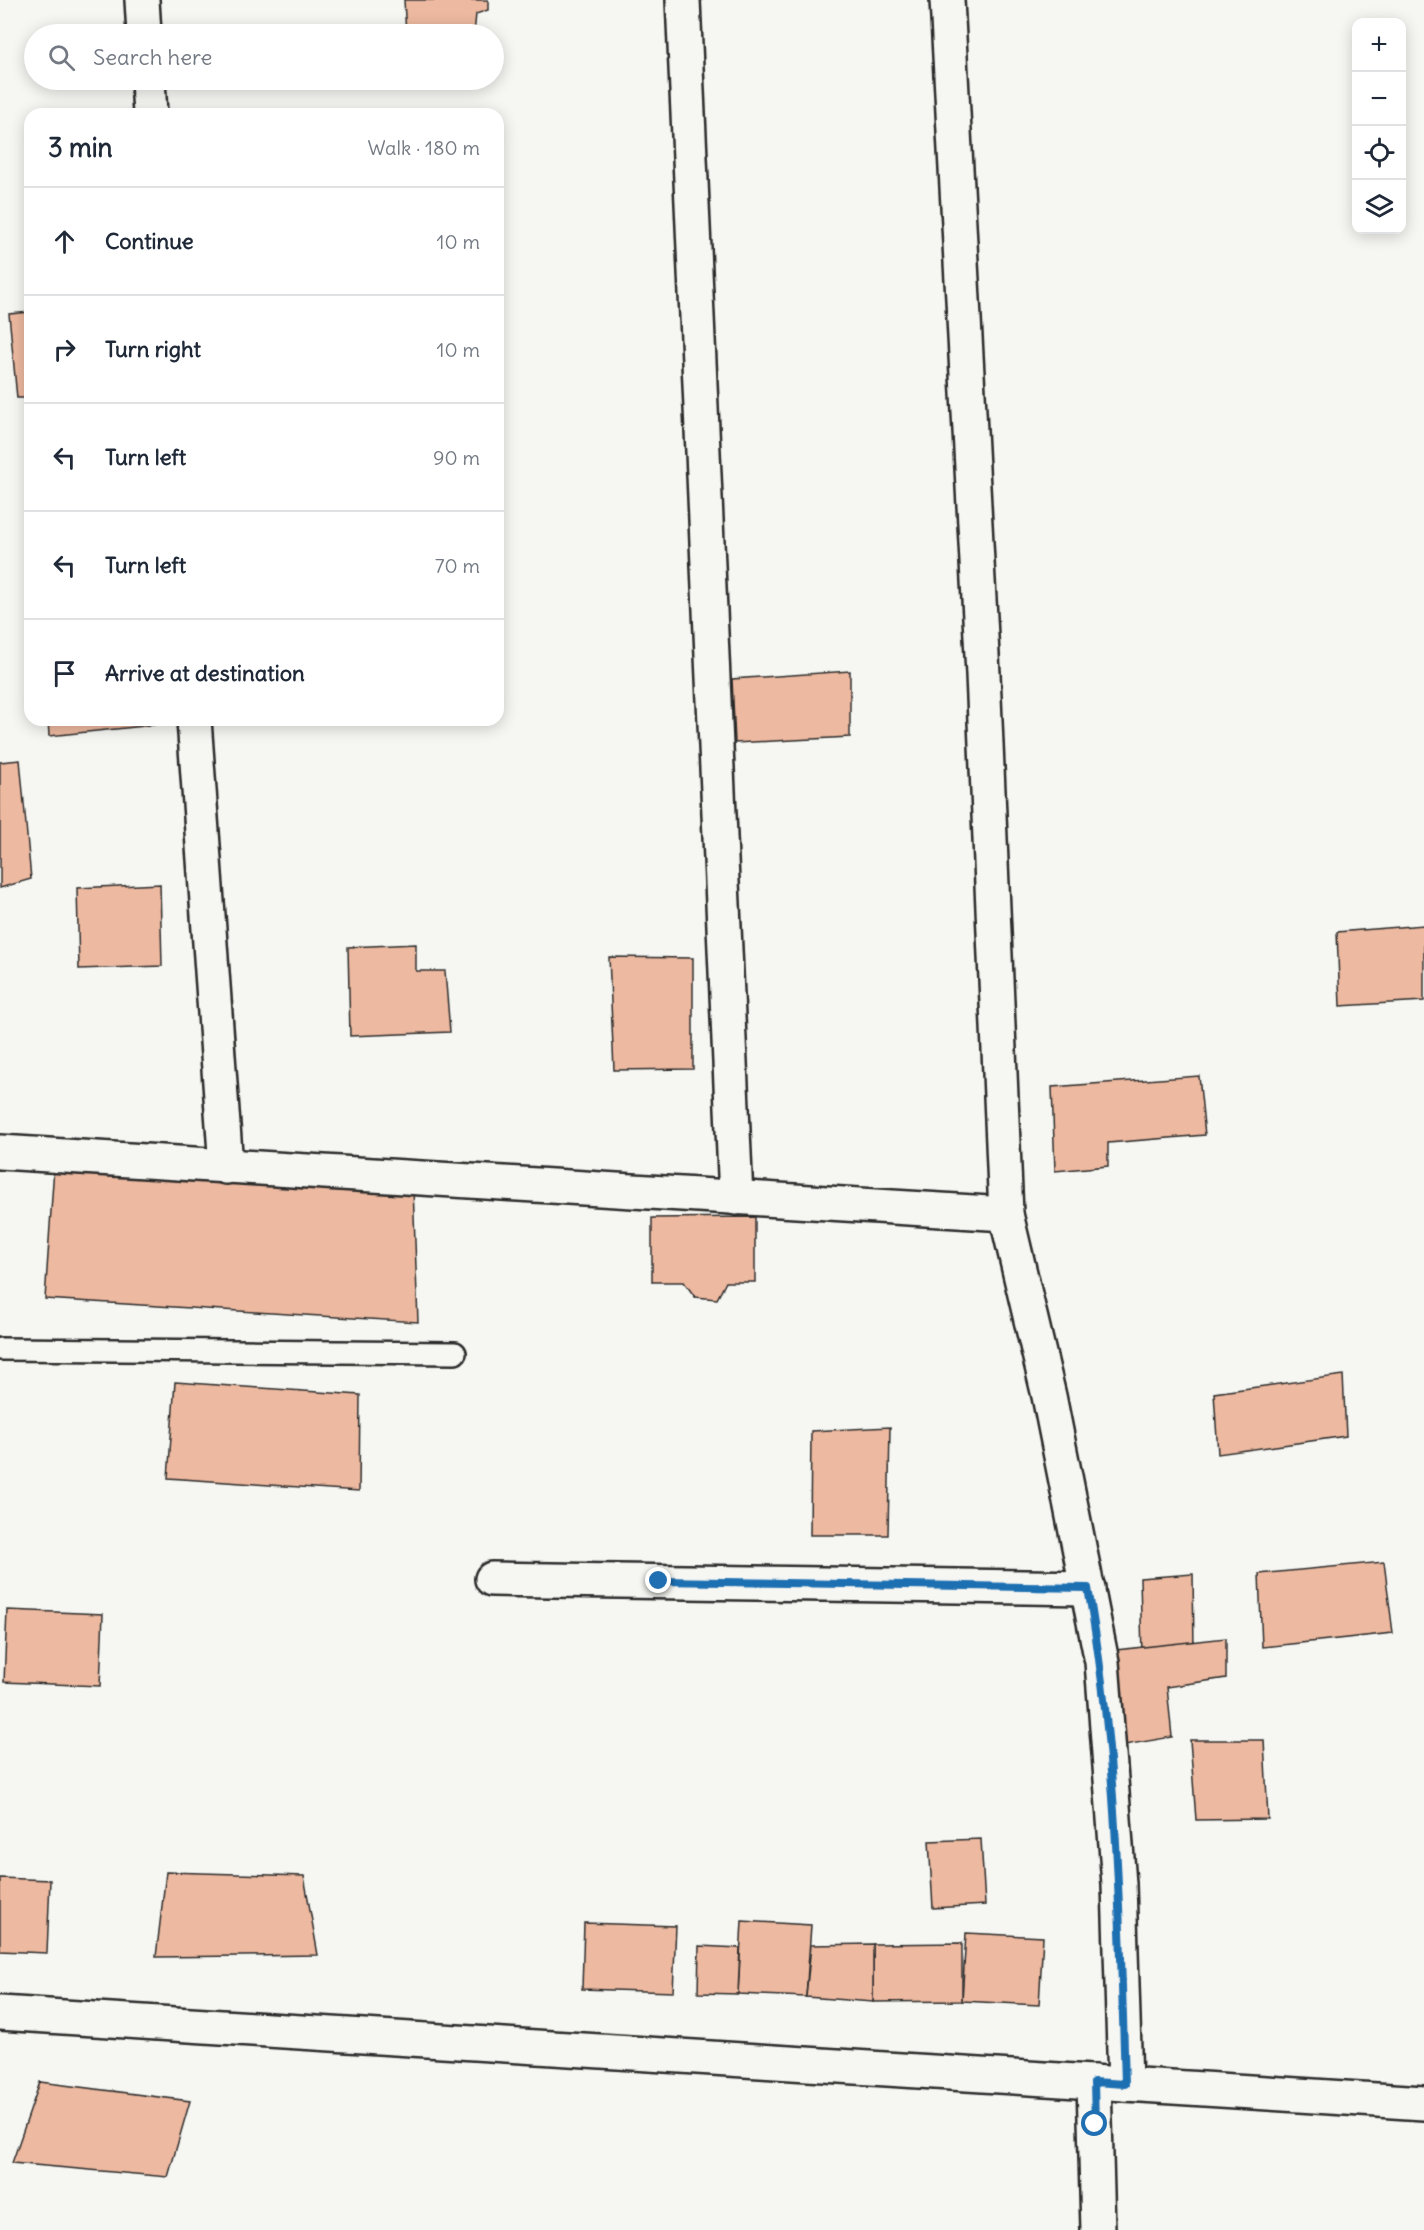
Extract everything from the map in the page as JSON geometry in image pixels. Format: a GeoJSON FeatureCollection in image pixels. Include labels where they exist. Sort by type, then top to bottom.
{"type":"FeatureCollection","features":[{"type":"Feature","properties":{"kind":"street"},"geometry":{"type":"LineString","coordinates":[[142,0],[143,24]]}},
{"type":"Feature","properties":{"kind":"street"},"geometry":{"type":"LineString","coordinates":[[683,0],[736,1198]]}},
{"type":"Feature","properties":{"kind":"street"},"geometry":{"type":"LineString","coordinates":[[947,0],[984,674],[1006,1214],[1049,1396],[1102,1662],[1118,1873],[1109,2083],[1098,2230]]}},
{"type":"Feature","properties":{"kind":"street"},"geometry":{"type":"LineString","coordinates":[[148,90],[149,108]]}},
{"type":"Feature","properties":{"kind":"street"},"geometry":{"type":"LineString","coordinates":[[194,726],[226,1167]]}},
{"type":"Feature","properties":{"kind":"street"},"geometry":{"type":"LineString","coordinates":[[0,1152],[1006,1214]]}},
{"type":"Feature","properties":{"kind":"street"},"geometry":{"type":"LineString","coordinates":[[492,1579],[1088,1588]]}},
{"type":"Feature","properties":{"kind":"street"},"geometry":{"type":"LineString","coordinates":[[0,2013],[1424,2103]]}},
{"type":"Feature","properties":{"kind":"lane"},"geometry":{"type":"LineString","coordinates":[[0,1349],[454,1353]]}},
{"type":"Feature","properties":{"kind":"building"},"geometry":{"type":"Polygon","coordinates":[[[404,0],[488,0],[488,10],[476,14],[475,24],[405,24],[404,0]]]}},
{"type":"Feature","properties":{"kind":"building"},"geometry":{"type":"Polygon","coordinates":[[[24,313],[24,398],[17,398],[9,314],[24,313]]]}},
{"type":"Feature","properties":{"kind":"building"},"geometry":{"type":"Polygon","coordinates":[[[850,671],[850,737],[735,743],[732,679],[850,671]]]}},
{"type":"Feature","properties":{"kind":"building"},"geometry":{"type":"Polygon","coordinates":[[[48,726],[144,726],[49,736],[48,726]]]}},
{"type":"Feature","properties":{"kind":"building"},"geometry":{"type":"Polygon","coordinates":[[[20,760],[31,879],[0,888],[0,762],[20,760]]]}},
{"type":"Feature","properties":{"kind":"building"},"geometry":{"type":"Polygon","coordinates":[[[160,884],[162,966],[79,969],[77,888],[160,884]]]}},
{"type":"Feature","properties":{"kind":"building"},"geometry":{"type":"Polygon","coordinates":[[[1424,925],[1424,1001],[1340,1006],[1337,932],[1424,925]]]}},
{"type":"Feature","properties":{"kind":"building"},"geometry":{"type":"Polygon","coordinates":[[[416,944],[416,971],[445,971],[450,1032],[350,1036],[348,947],[416,944]]]}},
{"type":"Feature","properties":{"kind":"building"},"geometry":{"type":"Polygon","coordinates":[[[609,957],[693,958],[693,1069],[614,1070],[609,957]]]}},
{"type":"Feature","properties":{"kind":"building"},"geometry":{"type":"Polygon","coordinates":[[[1199,1076],[1205,1135],[1108,1143],[1108,1166],[1055,1171],[1052,1087],[1199,1076]]]}},
{"type":"Feature","properties":{"kind":"building"},"geometry":{"type":"Polygon","coordinates":[[[54,1167],[413,1188],[418,1322],[45,1299],[54,1167]]]}},
{"type":"Feature","properties":{"kind":"building"},"geometry":{"type":"Polygon","coordinates":[[[755,1217],[755,1282],[726,1282],[717,1299],[695,1297],[684,1282],[652,1282],[652,1218],[755,1217]]]}},
{"type":"Feature","properties":{"kind":"building"},"geometry":{"type":"Polygon","coordinates":[[[1343,1375],[1346,1436],[1218,1454],[1214,1393],[1343,1375]]]}},
{"type":"Feature","properties":{"kind":"building"},"geometry":{"type":"Polygon","coordinates":[[[175,1382],[360,1395],[359,1491],[168,1478],[175,1382]]]}},
{"type":"Feature","properties":{"kind":"building"},"geometry":{"type":"Polygon","coordinates":[[[890,1427],[888,1535],[810,1535],[811,1431],[890,1427]]]}},
{"type":"Feature","properties":{"kind":"building"},"geometry":{"type":"Polygon","coordinates":[[[1384,1562],[1393,1633],[1262,1647],[1259,1574],[1384,1562]]]}},
{"type":"Feature","properties":{"kind":"building"},"geometry":{"type":"Polygon","coordinates":[[[1193,1574],[1194,1650],[1142,1655],[1140,1578],[1193,1574]]]}},
{"type":"Feature","properties":{"kind":"building"},"geometry":{"type":"Polygon","coordinates":[[[7,1610],[103,1614],[100,1686],[4,1682],[7,1610]]]}},
{"type":"Feature","properties":{"kind":"building"},"geometry":{"type":"Polygon","coordinates":[[[1226,1638],[1226,1678],[1167,1687],[1172,1737],[1125,1745],[1116,1650],[1226,1638]]]}},
{"type":"Feature","properties":{"kind":"building"},"geometry":{"type":"Polygon","coordinates":[[[1190,1740],[1264,1740],[1268,1819],[1196,1820],[1190,1740]]]}},
{"type":"Feature","properties":{"kind":"building"},"geometry":{"type":"Polygon","coordinates":[[[981,1839],[985,1905],[933,1908],[929,1841],[981,1839]]]}},
{"type":"Feature","properties":{"kind":"building"},"geometry":{"type":"Polygon","coordinates":[[[166,1872],[304,1876],[318,1955],[156,1957],[166,1872]]]}},
{"type":"Feature","properties":{"kind":"building"},"geometry":{"type":"Polygon","coordinates":[[[0,1878],[50,1880],[47,1953],[0,1951],[0,1878]]]}},
{"type":"Feature","properties":{"kind":"building"},"geometry":{"type":"Polygon","coordinates":[[[742,1921],[811,1925],[806,1997],[738,1994],[742,1921]]]}},
{"type":"Feature","properties":{"kind":"building"},"geometry":{"type":"Polygon","coordinates":[[[584,1923],[676,1926],[673,1992],[582,1989],[584,1923]]]}},
{"type":"Feature","properties":{"kind":"building"},"geometry":{"type":"Polygon","coordinates":[[[966,1933],[1043,1937],[1039,2005],[962,2001],[966,1933]]]}},
{"type":"Feature","properties":{"kind":"building"},"geometry":{"type":"Polygon","coordinates":[[[962,1943],[962,2001],[873,2002],[873,1944],[962,1943]]]}},
{"type":"Feature","properties":{"kind":"building"},"geometry":{"type":"Polygon","coordinates":[[[873,1944],[873,2002],[806,1997],[811,1945],[873,1944]]]}},
{"type":"Feature","properties":{"kind":"building"},"geometry":{"type":"Polygon","coordinates":[[[699,1946],[740,1948],[738,1994],[698,1993],[699,1946]]]}},
{"type":"Feature","properties":{"kind":"building"},"geometry":{"type":"Polygon","coordinates":[[[40,2082],[190,2101],[168,2177],[12,2163],[40,2082]]]}},
{"type":"Feature","properties":{"kind":"route"},"geometry":{"type":"LineString","coordinates":[[659,1581],[1088,1588],[1102,1662],[1117,1863],[1125,2084],[1094,2082],[1095,2124]]}}]}
